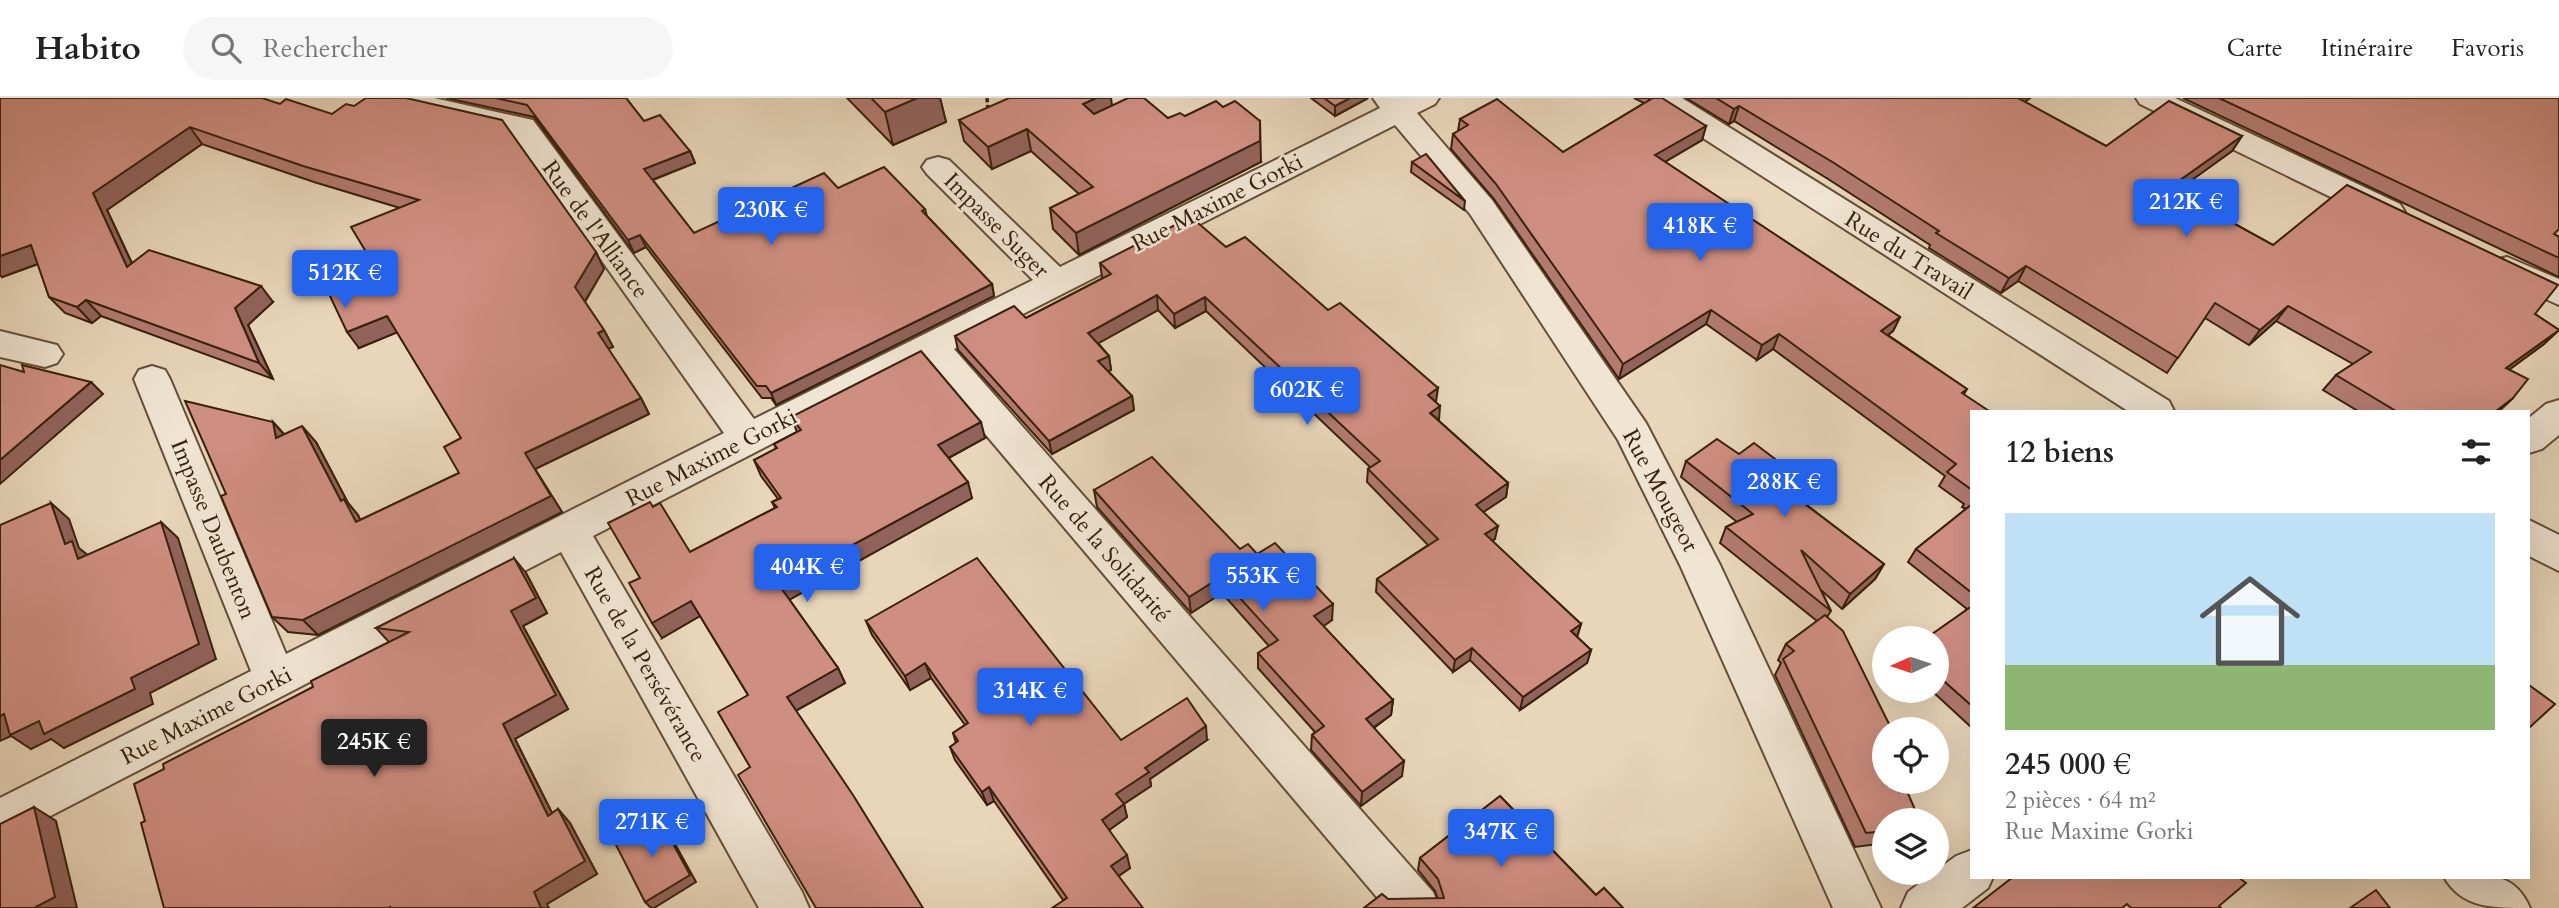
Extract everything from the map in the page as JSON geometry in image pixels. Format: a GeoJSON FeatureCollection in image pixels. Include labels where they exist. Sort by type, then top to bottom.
{"type":"FeatureCollection","features":[{"type":"Feature","properties":{"kind":"street","name":"Rue de l'Alliance"},"geometry":{"type":"LineString","coordinates":[[393,98],[522,127],[748,438]]}},
{"type":"Feature","properties":{"kind":"street","name":"Rue du Travail"},"geometry":{"type":"LineString","coordinates":[[1661,98],[2154,410]]}},
{"type":"Feature","properties":{"kind":"street"},"geometry":{"type":"LineString","coordinates":[[2151,98],[2412,223]]}},
{"type":"Feature","properties":{"kind":"street"},"geometry":{"type":"LineString","coordinates":[[2191,117],[2217,98]]}},
{"type":"Feature","properties":{"kind":"street","name":"Rue Maxime Gorki"},"geometry":{"type":"LineString","coordinates":[[0,821],[1056,283],[1404,102]]}},
{"type":"Feature","properties":{"kind":"street","name":"Rue Mougeot"},"geometry":{"type":"LineString","coordinates":[[1404,102],[1480,207],[1633,433],[1700,565],[1857,908]]}},
{"type":"Feature","properties":{"kind":"street","name":"Impasse Suger"},"geometry":{"type":"LineString","coordinates":[[938,167],[1056,283]]}},
{"type":"Feature","properties":{"kind":"street"},"geometry":{"type":"LineString","coordinates":[[2486,258],[2559,293]]}},
{"type":"Feature","properties":{"kind":"street"},"geometry":{"type":"LineString","coordinates":[[0,344],[45,354]]}},
{"type":"Feature","properties":{"kind":"street","name":"Rue de la Solidarité"},"geometry":{"type":"LineString","coordinates":[[931,346],[1416,908]]}},
{"type":"Feature","properties":{"kind":"street","name":"Impasse Daubenton"},"geometry":{"type":"LineString","coordinates":[[152,379],[276,680]]}},
{"type":"Feature","properties":{"kind":"street"},"geometry":{"type":"LineString","coordinates":[[2530,438],[2559,414]]}},
{"type":"Feature","properties":{"kind":"street","name":"Rue de la Persévérance"},"geometry":{"type":"LineString","coordinates":[[569,530],[785,908]]}},
{"type":"Feature","properties":{"kind":"street"},"geometry":{"type":"LineString","coordinates":[[2530,537],[2559,555]]}},
{"type":"Feature","properties":{"kind":"street"},"geometry":{"type":"LineString","coordinates":[[1925,908],[1970,874]]}},
{"type":"Feature","properties":{"kind":"street"},"geometry":{"type":"LineString","coordinates":[[2470,879],[2506,908]]}},
{"type":"Feature","properties":{"kind":"path"},"geometry":{"type":"LineString","coordinates":[[987,98],[988,112]]}},
{"type":"Feature","properties":{"kind":"building"},"geometry":{"type":"Polygon","coordinates":[[[0,98],[262,98],[280,104],[286,99],[332,114],[346,104],[354,106],[366,98],[406,98],[502,120],[596,252],[575,287],[604,330],[598,333],[641,398],[525,453],[551,496],[303,620],[272,617],[221,496],[226,494],[185,401],[273,422],[276,438],[302,426],[341,501],[344,499],[356,522],[459,473],[444,447],[461,438],[387,316],[347,332],[311,256],[383,280],[351,227],[419,200],[303,166],[190,127],[93,193],[127,267],[149,250],[261,286],[235,308],[259,363],[86,300],[77,307],[49,297],[31,245],[0,256],[0,98]]]}},
{"type":"Feature","properties":{"kind":"building"},"geometry":{"type":"Polygon","coordinates":[[[495,98],[626,98],[644,121],[660,115],[690,151],[644,169],[694,233],[824,173],[838,188],[884,167],[992,284],[771,393],[766,386],[757,386],[640,235],[628,240],[527,105],[495,98]]]}},
{"type":"Feature","properties":{"kind":"building"},"geometry":{"type":"Polygon","coordinates":[[[871,98],[917,98],[885,112],[871,98]]]}},
{"type":"Feature","properties":{"kind":"building"},"geometry":{"type":"Polygon","coordinates":[[[1009,98],[1096,98],[1083,104],[1094,114],[1128,98],[1144,98],[1168,118],[1180,113],[1185,116],[1216,101],[1223,107],[1235,101],[1260,121],[1260,141],[1076,233],[1050,208],[1093,187],[1027,129],[988,147],[959,120],[1009,98]]]}},
{"type":"Feature","properties":{"kind":"building"},"geometry":{"type":"Polygon","coordinates":[[[1324,98],[1350,98],[1335,106],[1324,98]]]}},
{"type":"Feature","properties":{"kind":"building"},"geometry":{"type":"Polygon","coordinates":[[[1653,98],[1662,98],[1706,126],[1655,155],[1900,317],[1881,331],[1967,389],[1962,393],[1988,410],[1970,410],[1970,489],[1947,472],[1956,464],[1779,334],[1762,345],[1711,310],[1623,364],[1496,184],[1453,134],[1468,125],[1460,119],[1497,99],[1563,152],[1653,98]]]}},
{"type":"Feature","properties":{"kind":"building"},"geometry":{"type":"Polygon","coordinates":[[[1716,98],[2018,98],[2106,146],[2169,101],[2242,136],[2169,188],[2273,245],[2347,185],[2558,285],[2535,314],[2559,330],[2506,368],[2528,379],[2513,398],[2497,410],[2394,410],[2336,375],[2371,352],[2288,306],[2260,330],[2215,303],[2178,358],[2026,266],[2009,278],[1936,233],[1939,231],[1834,163],[1739,106],[1734,109],[1716,98]]]}},
{"type":"Feature","properties":{"kind":"building"},"geometry":{"type":"Polygon","coordinates":[[[2219,98],[2559,98],[2559,229],[2554,234],[2559,237],[2559,258],[2219,98]]]}},
{"type":"Feature","properties":{"kind":"building"},"geometry":{"type":"Polygon","coordinates":[[[1426,154],[1465,201],[1412,162],[1426,154]]]}},
{"type":"Feature","properties":{"kind":"building"},"geometry":{"type":"Polygon","coordinates":[[[1191,217],[1226,247],[1245,237],[1328,310],[1340,303],[1438,388],[1428,395],[1440,406],[1430,413],[1508,483],[1476,505],[1498,526],[1485,534],[1581,624],[1571,631],[1591,650],[1523,697],[1472,648],[1455,660],[1377,579],[1438,539],[1368,469],[1380,461],[1205,297],[1174,314],[1157,295],[1088,333],[1109,356],[1098,361],[1132,396],[1049,441],[955,336],[1014,306],[1026,318],[1111,274],[1100,263],[1191,217]]]}},
{"type":"Feature","properties":{"kind":"building"},"geometry":{"type":"Polygon","coordinates":[[[921,351],[981,422],[938,445],[968,482],[779,585],[838,668],[787,697],[853,795],[923,908],[816,908],[738,775],[750,767],[718,712],[748,695],[691,601],[652,623],[629,583],[640,578],[608,523],[650,502],[653,507],[660,503],[690,552],[777,507],[772,502],[781,498],[754,460],[777,448],[774,444],[801,430],[791,417],[921,351]]]}},
{"type":"Feature","properties":{"kind":"building"},"geometry":{"type":"Polygon","coordinates":[[[0,365],[24,372],[22,365],[91,382],[0,460],[0,365]]]}},
{"type":"Feature","properties":{"kind":"building"},"geometry":{"type":"Polygon","coordinates":[[[1717,439],[1739,454],[1754,443],[1812,487],[1797,498],[1884,564],[1850,594],[1801,550],[1831,611],[1726,527],[1753,514],[1686,461],[1717,439]]]}},
{"type":"Feature","properties":{"kind":"building"},"geometry":{"type":"Polygon","coordinates":[[[1152,457],[1240,549],[1248,544],[1257,554],[1275,543],[1333,604],[1314,616],[1393,700],[1366,719],[1404,761],[1362,792],[1312,735],[1324,726],[1258,653],[1278,640],[1221,577],[1189,597],[1094,490],[1152,457]]]}},
{"type":"Feature","properties":{"kind":"building"},"geometry":{"type":"Polygon","coordinates":[[[51,503],[65,544],[72,541],[78,559],[161,522],[199,644],[131,678],[135,689],[44,734],[39,721],[10,735],[4,714],[0,716],[0,525],[51,503]]]}},
{"type":"Feature","properties":{"kind":"building"},"geometry":{"type":"Polygon","coordinates":[[[1970,506],[1970,591],[1916,549],[1970,506]]]}},
{"type":"Feature","properties":{"kind":"building"},"geometry":{"type":"Polygon","coordinates":[[[514,558],[536,598],[511,611],[556,695],[503,724],[548,816],[558,809],[585,861],[534,892],[541,908],[164,908],[141,823],[145,821],[134,784],[164,769],[163,764],[313,687],[311,681],[409,632],[376,628],[514,558]]]}},
{"type":"Feature","properties":{"kind":"building"},"geometry":{"type":"Polygon","coordinates":[[[977,558],[1121,740],[1187,698],[1206,726],[1145,768],[1149,772],[1116,794],[1124,804],[1102,820],[1127,855],[1111,866],[1143,908],[1052,908],[1067,898],[989,787],[982,792],[950,747],[958,741],[953,733],[968,723],[925,663],[905,676],[866,621],[977,558]]]}},
{"type":"Feature","properties":{"kind":"building"},"geometry":{"type":"Polygon","coordinates":[[[1970,607],[1970,704],[1950,687],[1950,626],[1944,626],[1970,607]]]}},
{"type":"Feature","properties":{"kind":"building"},"geometry":{"type":"Polygon","coordinates":[[[1825,615],[1843,631],[1872,690],[1872,704],[1879,704],[1886,717],[1872,717],[1872,794],[1908,794],[1914,808],[1872,808],[1872,832],[1866,833],[1783,659],[1794,651],[1786,644],[1825,615]]]}},
{"type":"Feature","properties":{"kind":"building"},"geometry":{"type":"Polygon","coordinates":[[[2530,686],[2555,704],[2530,727],[2530,686]]]}},
{"type":"Feature","properties":{"kind":"building"},"geometry":{"type":"Polygon","coordinates":[[[1500,796],[1596,895],[1604,888],[1623,908],[1364,908],[1382,894],[1388,899],[1444,898],[1438,879],[1420,858],[1500,796]]]}},
{"type":"Feature","properties":{"kind":"building"},"geometry":{"type":"Polygon","coordinates":[[[34,807],[55,897],[34,908],[0,908],[0,824],[34,807]]]}},
{"type":"Feature","properties":{"kind":"building"},"geometry":{"type":"Polygon","coordinates":[[[658,816],[690,875],[645,902],[614,841],[658,816]]]}},
{"type":"Feature","properties":{"kind":"building"},"geometry":{"type":"Polygon","coordinates":[[[2010,879],[2241,879],[2246,883],[2219,906],[2221,908],[2131,908],[2127,904],[2122,908],[1973,908],[2010,879]]]}},
{"type":"Feature","properties":{"kind":"building"},"geometry":{"type":"Polygon","coordinates":[[[2376,890],[2390,908],[2350,908],[2376,890]]]}}]}
